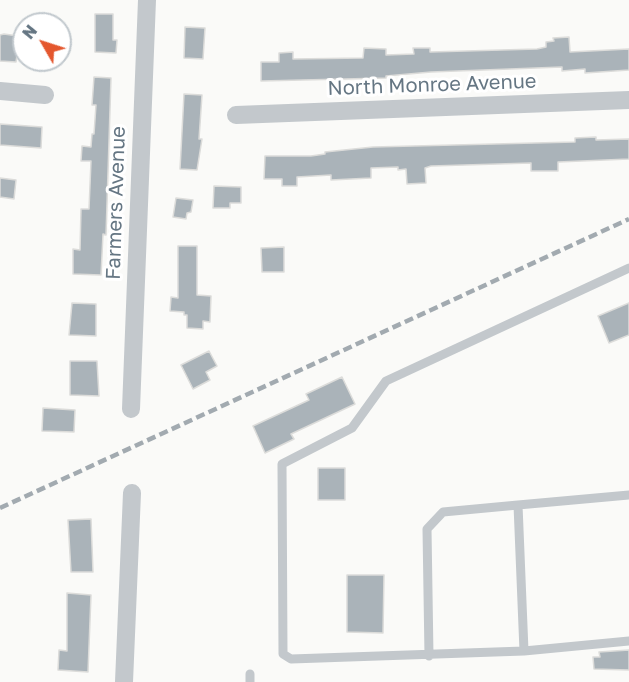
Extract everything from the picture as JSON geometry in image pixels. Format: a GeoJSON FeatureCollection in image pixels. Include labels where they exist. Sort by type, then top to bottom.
{"type":"FeatureCollection","features":[{"type":"Feature","properties":{"kind":"street","name":"Farmers Avenue"},"geometry":{"type":"LineString","coordinates":[[131,409],[147,0]]}},
{"type":"Feature","properties":{"kind":"street"},"geometry":{"type":"LineString","coordinates":[[0,90],[45,95]]}},
{"type":"Feature","properties":{"kind":"street","name":"North Monroe Avenue"},"geometry":{"type":"LineString","coordinates":[[236,115],[629,100]]}},
{"type":"Feature","properties":{"kind":"street"},"geometry":{"type":"LineString","coordinates":[[124,682],[132,493]]}},
{"type":"Feature","properties":{"kind":"lane"},"geometry":{"type":"LineString","coordinates":[[629,268],[386,381],[352,428],[282,464],[283,654],[291,659],[524,651],[629,641]]}},
{"type":"Feature","properties":{"kind":"lane"},"geometry":{"type":"LineString","coordinates":[[429,656],[427,529],[443,512],[629,495]]}},
{"type":"Feature","properties":{"kind":"lane"},"geometry":{"type":"LineString","coordinates":[[518,505],[524,651]]}},
{"type":"Feature","properties":{"kind":"building"},"geometry":{"type":"Polygon","coordinates":[[[95,14],[113,14],[113,40],[117,40],[116,53],[95,52],[95,14]]]}},
{"type":"Feature","properties":{"kind":"building"},"geometry":{"type":"Polygon","coordinates":[[[185,27],[205,28],[203,59],[184,58],[185,27]]]}},
{"type":"Feature","properties":{"kind":"building"},"geometry":{"type":"Polygon","coordinates":[[[0,35],[12,35],[12,62],[0,61],[0,35]]]}},
{"type":"Feature","properties":{"kind":"building"},"geometry":{"type":"Polygon","coordinates":[[[569,37],[570,52],[629,49],[629,70],[585,73],[585,69],[562,71],[562,67],[431,72],[386,76],[386,78],[261,81],[261,62],[279,62],[279,53],[293,52],[293,59],[363,58],[364,48],[386,49],[386,55],[414,54],[413,48],[430,48],[430,52],[537,49],[546,47],[546,42],[554,41],[553,38],[569,37]]]}},
{"type":"Feature","properties":{"kind":"building"},"geometry":{"type":"Polygon","coordinates":[[[94,77],[111,78],[106,235],[103,234],[101,275],[73,274],[73,249],[80,250],[81,209],[89,209],[91,161],[81,161],[82,146],[91,147],[92,134],[94,134],[96,105],[92,105],[94,77]]]}},
{"type":"Feature","properties":{"kind":"building"},"geometry":{"type":"Polygon","coordinates":[[[184,94],[202,95],[199,139],[202,139],[197,170],[180,169],[184,94]]]}},
{"type":"Feature","properties":{"kind":"building"},"geometry":{"type":"Polygon","coordinates":[[[0,124],[42,127],[41,148],[0,145],[0,124]]]}},
{"type":"Feature","properties":{"kind":"building"},"geometry":{"type":"Polygon","coordinates":[[[596,137],[596,140],[629,139],[629,159],[558,162],[558,171],[531,171],[531,163],[431,166],[425,168],[426,183],[407,184],[406,169],[398,170],[398,167],[371,168],[371,178],[331,180],[331,175],[297,177],[297,186],[282,186],[282,179],[264,179],[265,156],[311,156],[325,154],[325,152],[373,147],[575,142],[575,138],[596,137]]]}},
{"type":"Feature","properties":{"kind":"building"},"geometry":{"type":"Polygon","coordinates":[[[0,178],[16,180],[14,199],[0,197],[0,178]]]}},
{"type":"Feature","properties":{"kind":"building"},"geometry":{"type":"Polygon","coordinates":[[[214,186],[241,187],[241,203],[230,203],[230,208],[213,208],[214,186]]]}},
{"type":"Feature","properties":{"kind":"building"},"geometry":{"type":"Polygon","coordinates":[[[176,198],[193,200],[191,212],[187,213],[186,219],[173,217],[176,198]]]}},
{"type":"Feature","properties":{"kind":"building"},"geometry":{"type":"Polygon","coordinates":[[[178,246],[197,246],[197,295],[211,296],[210,322],[203,321],[203,329],[187,328],[187,315],[184,315],[184,312],[170,311],[171,297],[178,298],[178,246]]]}},
{"type":"Feature","properties":{"kind":"building"},"geometry":{"type":"Polygon","coordinates":[[[284,247],[284,272],[262,272],[261,248],[284,247]]]}},
{"type":"Feature","properties":{"kind":"building"},"geometry":{"type":"Polygon","coordinates":[[[72,303],[96,304],[96,336],[69,335],[72,303]]]}},
{"type":"Feature","properties":{"kind":"building"},"geometry":{"type":"Polygon","coordinates":[[[629,303],[629,335],[609,343],[598,316],[629,303]]]}},
{"type":"Feature","properties":{"kind":"building"},"geometry":{"type":"Polygon","coordinates":[[[209,351],[217,366],[206,372],[210,380],[193,389],[181,365],[209,351]]]}},
{"type":"Feature","properties":{"kind":"building"},"geometry":{"type":"Polygon","coordinates":[[[70,361],[97,361],[99,396],[70,395],[70,361]]]}},
{"type":"Feature","properties":{"kind":"building"},"geometry":{"type":"Polygon","coordinates":[[[342,377],[355,404],[291,434],[294,439],[265,453],[253,426],[309,400],[306,394],[342,377]]]}},
{"type":"Feature","properties":{"kind":"building"},"geometry":{"type":"Polygon","coordinates":[[[43,408],[75,410],[74,432],[42,431],[43,408]]]}},
{"type":"Feature","properties":{"kind":"building"},"geometry":{"type":"Polygon","coordinates":[[[318,468],[345,468],[345,500],[318,500],[318,468]]]}},
{"type":"Feature","properties":{"kind":"building"},"geometry":{"type":"Polygon","coordinates":[[[91,519],[93,572],[71,572],[68,520],[91,519]]]}},
{"type":"Feature","properties":{"kind":"building"},"geometry":{"type":"Polygon","coordinates":[[[347,575],[384,575],[383,633],[347,632],[347,575]]]}},
{"type":"Feature","properties":{"kind":"building"},"geometry":{"type":"Polygon","coordinates":[[[67,593],[91,595],[88,672],[58,670],[59,650],[67,651],[67,593]]]}},
{"type":"Feature","properties":{"kind":"building"},"geometry":{"type":"Polygon","coordinates":[[[629,650],[629,670],[594,669],[593,657],[600,657],[599,652],[629,650]]]}},
{"type":"Feature","properties":{"kind":"railway"},"geometry":{"type":"LineString","coordinates":[[0,508],[629,219]]}}]}
